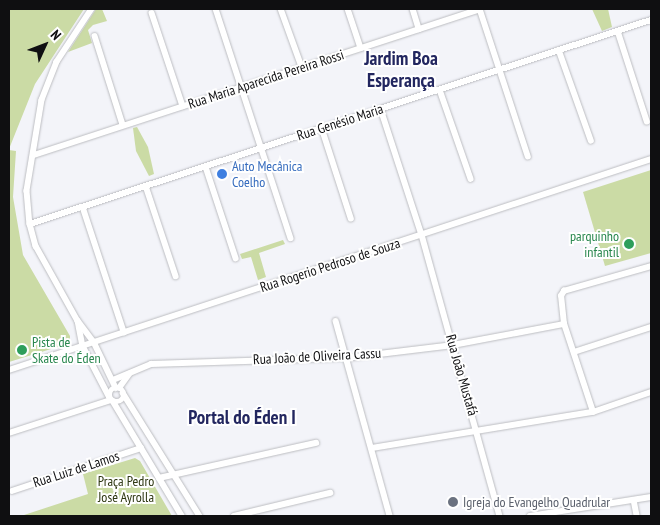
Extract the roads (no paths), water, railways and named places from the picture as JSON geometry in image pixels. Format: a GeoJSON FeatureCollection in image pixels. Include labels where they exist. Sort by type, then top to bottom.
{"type":"FeatureCollection","features":[{"type":"Feature","properties":{"kind":"street"},"geometry":{"type":"LineString","coordinates":[[92,9],[58,62],[42,100],[36,146],[27,191],[30,224],[36,246],[78,321],[94,342],[112,380],[175,474],[200,516]]}},
{"type":"Feature","properties":{"kind":"street"},"geometry":{"type":"LineString","coordinates":[[216,9],[291,238]]}},
{"type":"Feature","properties":{"kind":"street"},"geometry":{"type":"LineString","coordinates":[[281,9],[302,67]]}},
{"type":"Feature","properties":{"kind":"street"},"geometry":{"type":"LineString","coordinates":[[348,9],[361,48]]}},
{"type":"Feature","properties":{"kind":"street"},"geometry":{"type":"LineString","coordinates":[[413,9],[419,29]]}},
{"type":"Feature","properties":{"kind":"street"},"geometry":{"type":"LineString","coordinates":[[480,9],[528,156]]}},
{"type":"Feature","properties":{"kind":"street","name":"Rua Maria Aparecida Pereira Rossi"},"geometry":{"type":"LineString","coordinates":[[34,155],[480,9]]}},
{"type":"Feature","properties":{"kind":"street"},"geometry":{"type":"LineString","coordinates":[[152,13],[183,106]]}},
{"type":"Feature","properties":{"kind":"street","name":"Rua Genésio Maria"},"geometry":{"type":"LineString","coordinates":[[30,224],[651,20]]}},
{"type":"Feature","properties":{"kind":"street"},"geometry":{"type":"LineString","coordinates":[[618,31],[647,120]]}},
{"type":"Feature","properties":{"kind":"street"},"geometry":{"type":"LineString","coordinates":[[95,36],[123,125]]}},
{"type":"Feature","properties":{"kind":"street"},"geometry":{"type":"LineString","coordinates":[[559,50],[591,140]]}},
{"type":"Feature","properties":{"kind":"street"},"geometry":{"type":"LineString","coordinates":[[440,90],[471,179]]}},
{"type":"Feature","properties":{"kind":"street","name":"Rua João Mustafá"},"geometry":{"type":"LineString","coordinates":[[381,109],[422,235],[500,516]]}},
{"type":"Feature","properties":{"kind":"street"},"geometry":{"type":"LineString","coordinates":[[322,128],[351,218]]}},
{"type":"Feature","properties":{"kind":"street"},"geometry":{"type":"LineString","coordinates":[[36,146],[52,150]]}},
{"type":"Feature","properties":{"kind":"street","name":"Rua Rogerio Pedroso de Souza"},"geometry":{"type":"LineString","coordinates":[[9,370],[651,159]]}},
{"type":"Feature","properties":{"kind":"street"},"geometry":{"type":"LineString","coordinates":[[206,167],[236,258]]}},
{"type":"Feature","properties":{"kind":"street"},"geometry":{"type":"LineString","coordinates":[[146,186],[176,276]]}},
{"type":"Feature","properties":{"kind":"street"},"geometry":{"type":"LineString","coordinates":[[83,207],[124,332]]}},
{"type":"Feature","properties":{"kind":"street"},"geometry":{"type":"LineString","coordinates":[[593,412],[564,324],[560,302],[564,290],[651,266]]}},
{"type":"Feature","properties":{"kind":"street"},"geometry":{"type":"LineString","coordinates":[[78,321],[83,346],[112,400],[182,516]]}},
{"type":"Feature","properties":{"kind":"street"},"geometry":{"type":"LineString","coordinates":[[336,321],[390,516]]}},
{"type":"Feature","properties":{"kind":"street","name":"Rua João de Oliveira Cassu"},"geometry":{"type":"LineString","coordinates":[[112,380],[151,364],[346,358],[453,345],[564,324]]}},
{"type":"Feature","properties":{"kind":"street"},"geometry":{"type":"LineString","coordinates":[[574,352],[651,327]]}},
{"type":"Feature","properties":{"kind":"street"},"geometry":{"type":"LineString","coordinates":[[9,433],[112,400],[120,401],[119,390],[130,372]]}},
{"type":"Feature","properties":{"kind":"street"},"geometry":{"type":"LineString","coordinates":[[112,400],[111,391],[119,390]]}},
{"type":"Feature","properties":{"kind":"street"},"geometry":{"type":"LineString","coordinates":[[372,448],[593,412],[651,392]]}},
{"type":"Feature","properties":{"kind":"street"},"geometry":{"type":"LineString","coordinates":[[159,478],[316,443]]}},
{"type":"Feature","properties":{"kind":"street","name":"Rua Luiz de Lamos"},"geometry":{"type":"LineString","coordinates":[[12,491],[141,448]]}},
{"type":"Feature","properties":{"kind":"street"},"geometry":{"type":"LineString","coordinates":[[234,516],[330,493]]}},
{"type":"Feature","properties":{"kind":"street"},"geometry":{"type":"LineString","coordinates":[[530,516],[651,497]]}},
{"type":"Feature","properties":{"kind":"street"},"geometry":{"type":"LineString","coordinates":[[634,500],[637,516]]}},
{"type":"Feature","properties":{"kind":"waterway"},"geometry":{"type":"LineString","coordinates":[[9,25],[9,43]]}},
{"type":"Feature","properties":{"kind":"place","name":"Auto Mecânica Coelho"},"geometry":{"type":"Point","coordinates":[222,174]}},
{"type":"Feature","properties":{"kind":"place","name":"parquinho infantil"},"geometry":{"type":"Point","coordinates":[629,244]}},
{"type":"Feature","properties":{"kind":"place","name":"Pista de Skate do Éden"},"geometry":{"type":"Point","coordinates":[22,350]}},
{"type":"Feature","properties":{"kind":"place","name":"Igreja do Evangelho Quadrular"},"geometry":{"type":"Point","coordinates":[453,502]}},
{"type":"Feature","properties":{"kind":"district","name":"Jardim Boa Esperança"},"geometry":{"type":"Point","coordinates":[401,70]}},
{"type":"Feature","properties":{"kind":"district","name":"Portal do Éden I"},"geometry":{"type":"Point","coordinates":[242,418]}},
{"type":"Feature","properties":{"kind":"park label","name":"Praça Pedro José Ayrolla"},"geometry":{"type":"Point","coordinates":[126,490]}}]}
